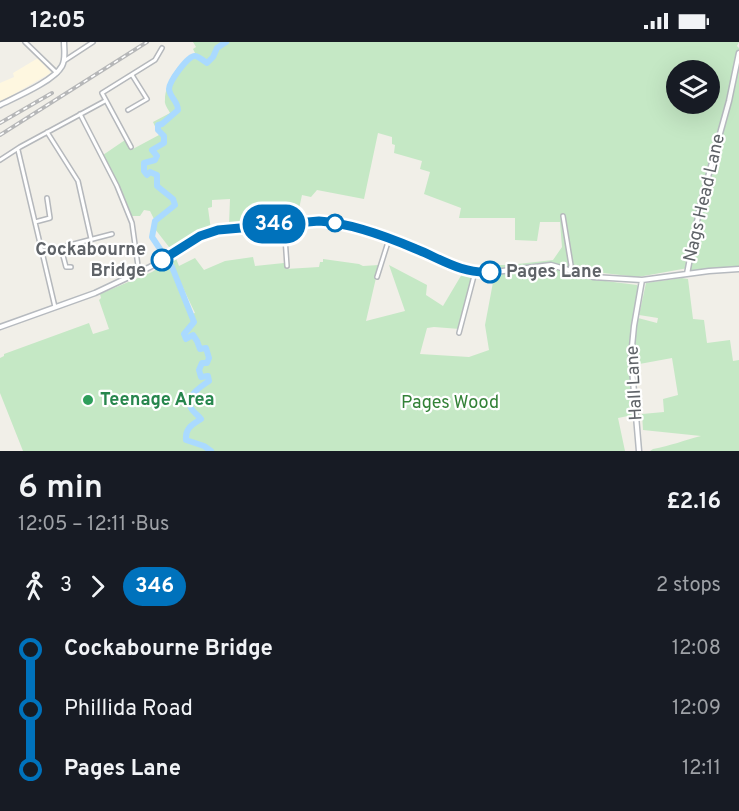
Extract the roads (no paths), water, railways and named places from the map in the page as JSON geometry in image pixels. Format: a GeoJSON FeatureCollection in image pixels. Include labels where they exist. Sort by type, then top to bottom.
{"type":"FeatureCollection","features":[{"type":"Feature","properties":{"kind":"street"},"geometry":{"type":"LineString","coordinates":[[25,42],[57,72]]}},
{"type":"Feature","properties":{"kind":"street"},"geometry":{"type":"LineString","coordinates":[[63,63],[64,42]]}},
{"type":"Feature","properties":{"kind":"street"},"geometry":{"type":"LineString","coordinates":[[0,105],[57,72],[63,63],[93,42]]}},
{"type":"Feature","properties":{"kind":"street"},"geometry":{"type":"LineString","coordinates":[[131,147],[102,93],[155,60],[162,48]]}},
{"type":"Feature","properties":{"kind":"street","name":"Nags Head Lane"},"geometry":{"type":"LineString","coordinates":[[687,273],[700,206],[729,101],[739,53]]}},
{"type":"Feature","properties":{"kind":"street"},"geometry":{"type":"LineString","coordinates":[[128,110],[147,99],[132,75]]}},
{"type":"Feature","properties":{"kind":"street"},"geometry":{"type":"LineString","coordinates":[[0,160],[106,100]]}},
{"type":"Feature","properties":{"kind":"street"},"geometry":{"type":"LineString","coordinates":[[80,114],[117,186],[132,223],[139,273]]}},
{"type":"Feature","properties":{"kind":"street"},"geometry":{"type":"LineString","coordinates":[[47,132],[78,180],[91,239]]}},
{"type":"Feature","properties":{"kind":"street"},"geometry":{"type":"LineString","coordinates":[[18,150],[55,307]]}},
{"type":"Feature","properties":{"kind":"street"},"geometry":{"type":"LineString","coordinates":[[35,222],[50,218],[47,198]]}},
{"type":"Feature","properties":{"kind":"street"},"geometry":{"type":"LineString","coordinates":[[563,216],[570,267]]}},
{"type":"Feature","properties":{"kind":"street"},"geometry":{"type":"LineString","coordinates":[[0,327],[95,293],[139,273],[200,236],[218,230],[284,223],[326,222],[389,238],[460,269],[475,272],[495,272],[551,265],[570,267],[592,277],[642,280],[687,273],[739,269]]}},
{"type":"Feature","properties":{"kind":"street"},"geometry":{"type":"LineString","coordinates":[[284,223],[287,266]]}},
{"type":"Feature","properties":{"kind":"street"},"geometry":{"type":"LineString","coordinates":[[43,252],[112,234]]}},
{"type":"Feature","properties":{"kind":"street"},"geometry":{"type":"LineString","coordinates":[[377,277],[389,238]]}},
{"type":"Feature","properties":{"kind":"street"},"geometry":{"type":"LineString","coordinates":[[61,248],[66,267],[71,267]]}},
{"type":"Feature","properties":{"kind":"street"},"geometry":{"type":"LineString","coordinates":[[459,333],[475,272]]}},
{"type":"Feature","properties":{"kind":"street","name":"Hall Lane"},"geometry":{"type":"LineString","coordinates":[[639,451],[631,357],[642,280]]}},
{"type":"Feature","properties":{"kind":"waterway"},"geometry":{"type":"LineString","coordinates":[[211,451],[186,440],[188,430],[201,419],[191,408],[190,400],[195,392],[209,381],[208,376],[201,377],[199,370],[202,363],[207,363],[209,358],[206,348],[200,349],[193,335],[186,339],[184,334],[194,322],[172,267],[152,237],[155,221],[175,205],[173,199],[157,186],[157,175],[150,172],[147,175],[144,171],[144,163],[155,160],[157,156],[152,150],[164,143],[164,136],[158,130],[158,125],[178,110],[169,89],[175,75],[192,57],[198,57],[207,63],[217,48],[226,42]]}},
{"type":"Feature","properties":{"kind":"railway"},"geometry":{"type":"LineString","coordinates":[[0,135],[147,42]]}},
{"type":"Feature","properties":{"kind":"railway"},"geometry":{"type":"LineString","coordinates":[[0,123],[52,93]]}},
{"type":"Feature","properties":{"kind":"place","name":"Cockabourne Bridge"},"geometry":{"type":"Point","coordinates":[162,260]}},
{"type":"Feature","properties":{"kind":"place","name":"Pages Lane"},"geometry":{"type":"Point","coordinates":[490,272]}},
{"type":"Feature","properties":{"kind":"place","name":"Teenage Area"},"geometry":{"type":"Point","coordinates":[88,400]}},
{"type":"Feature","properties":{"kind":"park label","name":"Pages Wood"},"geometry":{"type":"Point","coordinates":[450,403]}}]}
